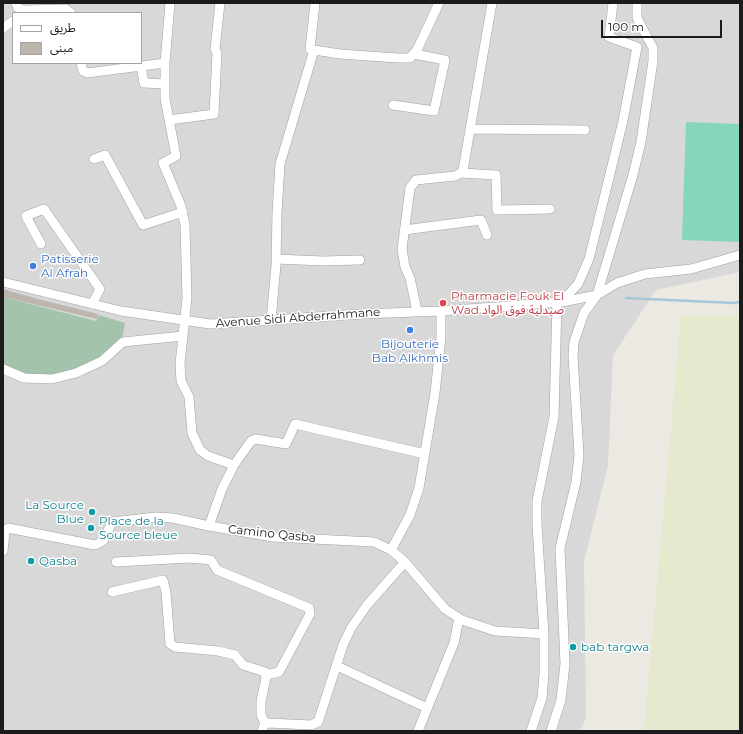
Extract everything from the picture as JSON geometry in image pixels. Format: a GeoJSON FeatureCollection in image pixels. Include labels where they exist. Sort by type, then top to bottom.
{"type":"FeatureCollection","features":[{"type":"Feature","properties":{"kind":"street"},"geometry":{"type":"LineString","coordinates":[[16,3],[20,9],[27,11],[66,9],[70,12]]}},
{"type":"Feature","properties":{"kind":"street"},"geometry":{"type":"LineString","coordinates":[[170,3],[165,63],[165,84],[169,120],[176,156],[175,158],[164,161],[163,163],[183,212],[187,254],[187,298],[180,364],[181,381],[190,397],[192,433],[200,450],[205,455],[234,465]]}},
{"type":"Feature","properties":{"kind":"street"},"geometry":{"type":"LineString","coordinates":[[169,120],[214,114],[217,53],[215,50],[220,3]]}},
{"type":"Feature","properties":{"kind":"street"},"geometry":{"type":"LineString","coordinates":[[315,3],[310,49],[406,59],[414,54],[439,3]]}},
{"type":"Feature","properties":{"kind":"street"},"geometry":{"type":"LineString","coordinates":[[461,173],[470,129],[482,49],[492,3]]}},
{"type":"Feature","properties":{"kind":"street"},"geometry":{"type":"LineString","coordinates":[[531,731],[542,698],[544,674],[544,634],[538,558],[538,501],[554,417],[559,302],[578,284],[589,259],[623,121],[637,47],[609,37],[613,3]]}},
{"type":"Feature","properties":{"kind":"street"},"geometry":{"type":"LineString","coordinates":[[551,731],[561,700],[565,664],[560,548],[576,482],[579,455],[573,356],[574,342],[584,313],[597,295],[633,175],[641,142],[654,61],[653,48],[638,18],[637,3]]}},
{"type":"Feature","properties":{"kind":"street"},"geometry":{"type":"LineString","coordinates":[[3,28],[12,22]]}},
{"type":"Feature","properties":{"kind":"street"},"geometry":{"type":"LineString","coordinates":[[271,321],[276,260],[276,213],[280,164],[314,50]]}},
{"type":"Feature","properties":{"kind":"street"},"geometry":{"type":"LineString","coordinates":[[393,105],[434,111],[445,60],[414,54]]}},
{"type":"Feature","properties":{"kind":"street"},"geometry":{"type":"LineString","coordinates":[[81,64],[83,71],[87,73],[165,63]]}},
{"type":"Feature","properties":{"kind":"street"},"geometry":{"type":"LineString","coordinates":[[141,66],[144,83],[165,84]]}},
{"type":"Feature","properties":{"kind":"street"},"geometry":{"type":"LineString","coordinates":[[470,129],[585,130]]}},
{"type":"Feature","properties":{"kind":"street"},"geometry":{"type":"LineString","coordinates":[[94,159],[105,155],[143,225],[183,212]]}},
{"type":"Feature","properties":{"kind":"street"},"geometry":{"type":"LineString","coordinates":[[417,311],[402,249],[409,193],[413,182],[455,176],[461,173],[496,175],[497,210],[550,209]]}},
{"type":"Feature","properties":{"kind":"street"},"geometry":{"type":"LineString","coordinates":[[41,244],[26,216],[44,209],[100,289],[92,304]]}},
{"type":"Feature","properties":{"kind":"street"},"geometry":{"type":"LineString","coordinates":[[404,230],[481,220],[487,235]]}},
{"type":"Feature","properties":{"kind":"street"},"geometry":{"type":"LineString","coordinates":[[597,295],[617,283],[645,274],[691,269],[740,255]]}},
{"type":"Feature","properties":{"kind":"street"},"geometry":{"type":"LineString","coordinates":[[276,260],[360,260]]}},
{"type":"Feature","properties":{"kind":"street","name":"Avenue Sidi Abderrahmane"},"geometry":{"type":"LineString","coordinates":[[3,282],[121,311],[210,324],[417,311],[441,311],[559,302],[597,295]]}},
{"type":"Feature","properties":{"kind":"street"},"geometry":{"type":"LineString","coordinates":[[391,550],[416,501],[426,454],[441,337],[441,311]]}},
{"type":"Feature","properties":{"kind":"street"},"geometry":{"type":"LineString","coordinates":[[3,369],[24,378],[52,380],[70,375],[102,361],[123,342],[183,336]]}},
{"type":"Feature","properties":{"kind":"street"},"geometry":{"type":"LineString","coordinates":[[209,526],[222,489],[234,465],[254,439],[286,444],[294,425],[296,424],[426,454]]}},
{"type":"Feature","properties":{"kind":"street","name":"Camino Qasba"},"geometry":{"type":"LineString","coordinates":[[3,551],[5,532],[8,528],[95,545],[102,542],[110,523],[114,521],[165,517],[209,526],[292,539],[364,540],[374,542],[391,550],[405,562],[445,609],[459,618],[482,628],[495,631],[544,634]]}},
{"type":"Feature","properties":{"kind":"street"},"geometry":{"type":"LineString","coordinates":[[116,562],[188,558],[211,560],[217,570],[309,608],[310,614],[280,672],[266,675]]}},
{"type":"Feature","properties":{"kind":"street"},"geometry":{"type":"LineString","coordinates":[[266,675],[261,708],[264,727],[311,725],[318,722],[343,645],[358,617],[405,562]]}},
{"type":"Feature","properties":{"kind":"street"},"geometry":{"type":"LineString","coordinates":[[112,592],[163,580],[166,592],[170,644],[175,647],[218,651],[235,655],[243,665],[265,672],[266,675]]}},
{"type":"Feature","properties":{"kind":"street"},"geometry":{"type":"LineString","coordinates":[[418,731],[454,643],[459,618]]}},
{"type":"Feature","properties":{"kind":"street"},"geometry":{"type":"LineString","coordinates":[[337,666],[427,708]]}},
{"type":"Feature","properties":{"kind":"shaded area"},"geometry":{"type":"Polygon","coordinates":[[[3,3],[740,3],[740,272],[656,290],[613,355],[608,465],[584,561],[586,718],[580,731],[3,731],[3,3]]]}},
{"type":"Feature","properties":{"kind":"green space"},"geometry":{"type":"Polygon","coordinates":[[[686,122],[740,124],[740,242],[682,240],[686,122]]]}},
{"type":"Feature","properties":{"kind":"green space"},"geometry":{"type":"Polygon","coordinates":[[[3,297],[96,321],[99,315],[125,323],[122,340],[102,360],[65,377],[25,374],[3,367],[3,297]]]}},
{"type":"Feature","properties":{"kind":"green space"},"geometry":{"type":"Polygon","coordinates":[[[681,315],[740,315],[740,731],[644,731],[681,315]]]}},
{"type":"Feature","properties":{"kind":"building"},"geometry":{"type":"Polygon","coordinates":[[[3,289],[98,314],[97,319],[3,297],[3,289]]]}},
{"type":"Feature","properties":{"kind":"waterway"},"geometry":{"type":"LineString","coordinates":[[626,298],[733,303],[740,302]]}},
{"type":"Feature","properties":{"kind":"place","name":"Patisserie Al Afrah"},"geometry":{"type":"Point","coordinates":[33,266]}},
{"type":"Feature","properties":{"kind":"place","name":"Pharmacie Fouk El Wad صيدلية فوق الواد"},"geometry":{"type":"Point","coordinates":[443,303]}},
{"type":"Feature","properties":{"kind":"place","name":"Bijouterie Bab Alkhmis"},"geometry":{"type":"Point","coordinates":[410,330]}},
{"type":"Feature","properties":{"kind":"place","name":"La Source Blue"},"geometry":{"type":"Point","coordinates":[92,512]}},
{"type":"Feature","properties":{"kind":"place","name":"Place de la Source bleue"},"geometry":{"type":"Point","coordinates":[91,528]}},
{"type":"Feature","properties":{"kind":"place","name":"Qasba"},"geometry":{"type":"Point","coordinates":[31,561]}},
{"type":"Feature","properties":{"kind":"place","name":"bab targwa"},"geometry":{"type":"Point","coordinates":[573,647]}}]}
